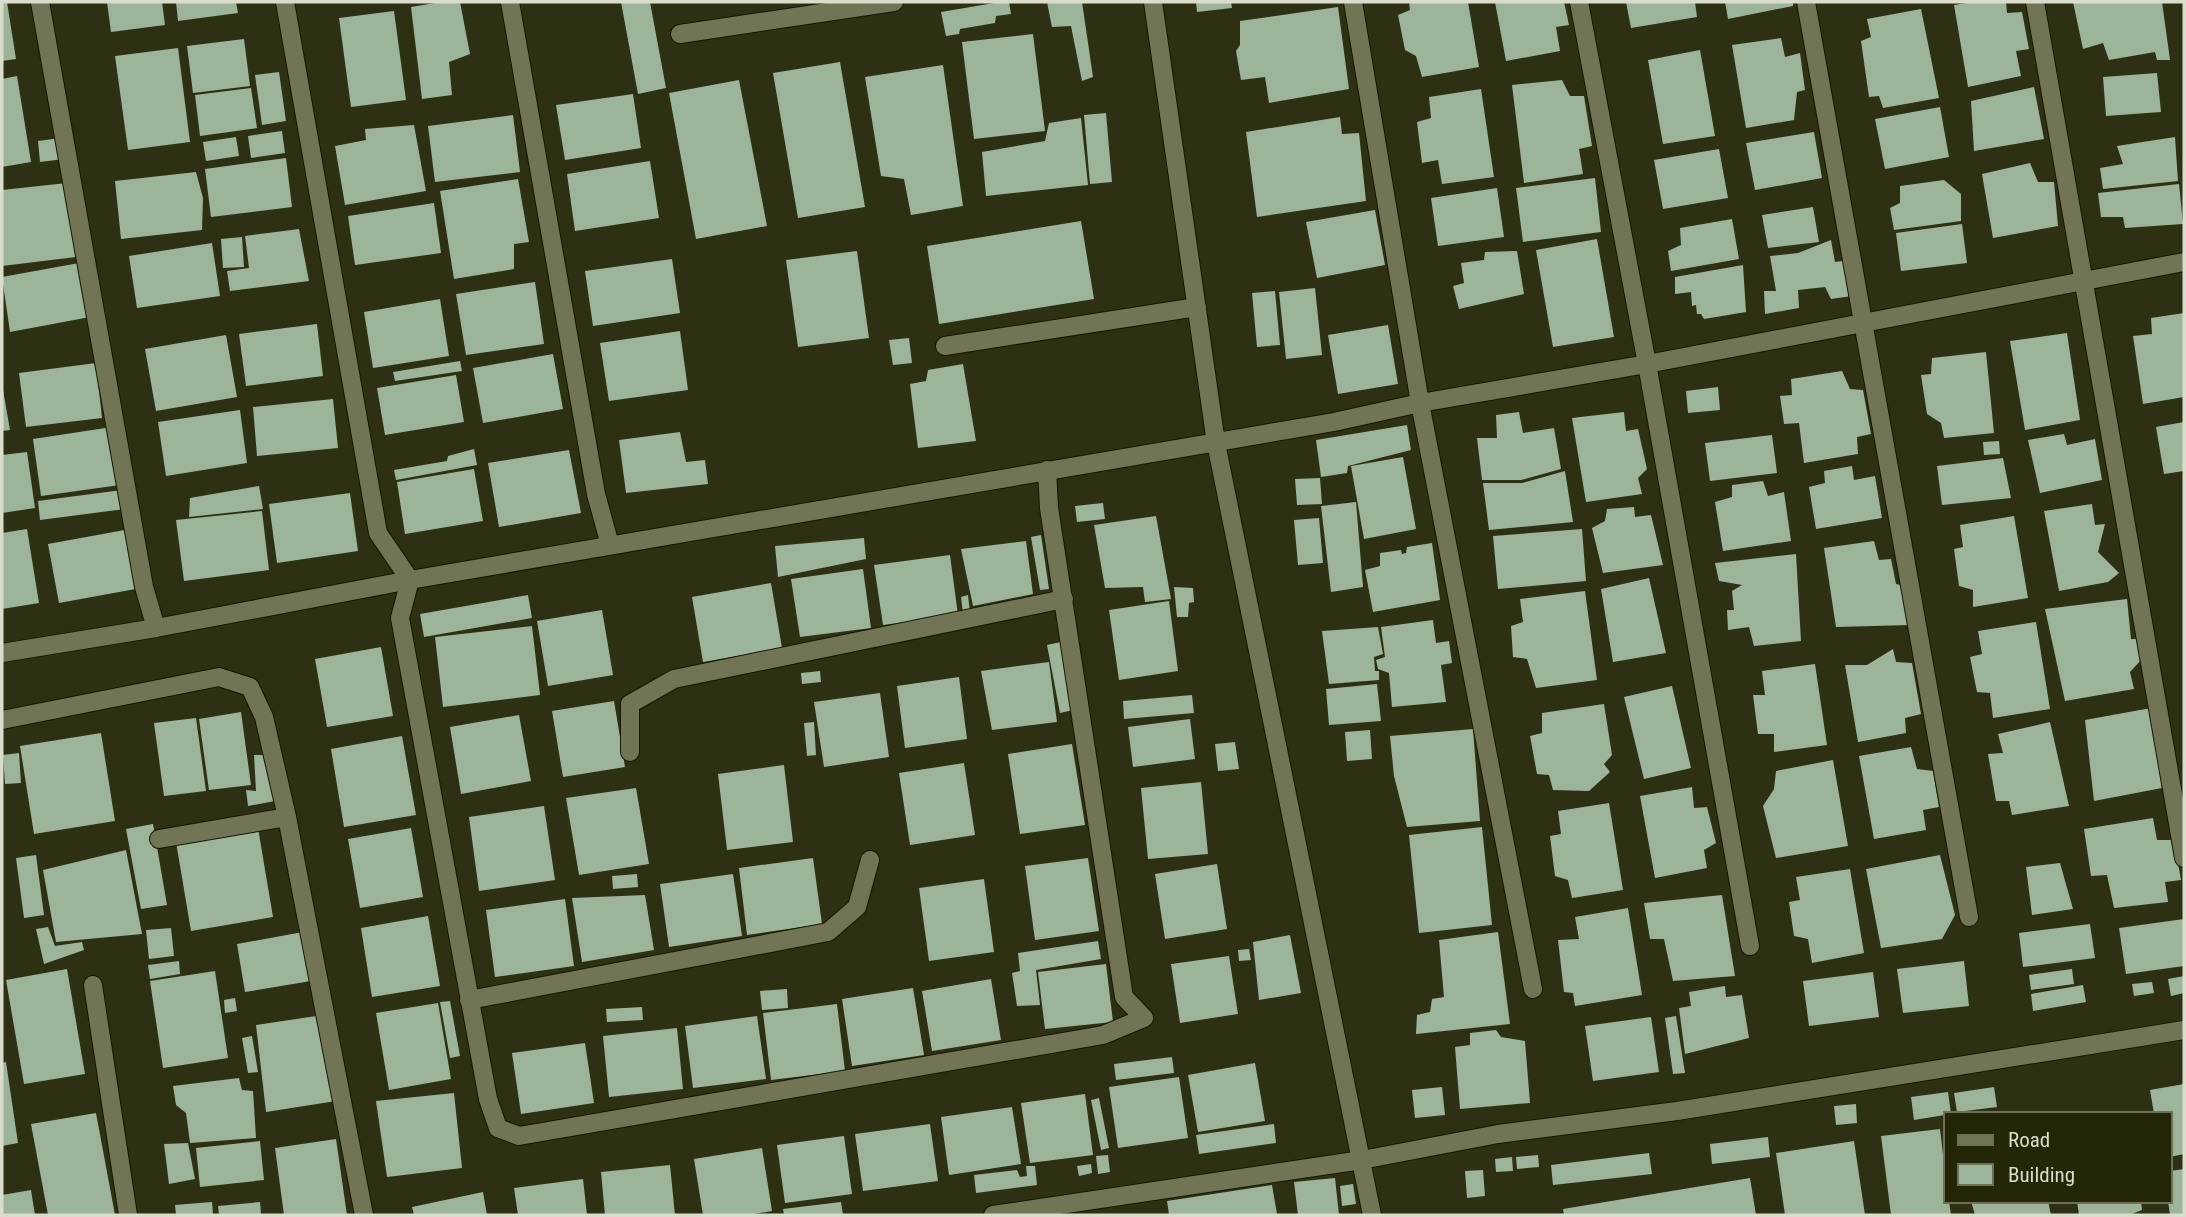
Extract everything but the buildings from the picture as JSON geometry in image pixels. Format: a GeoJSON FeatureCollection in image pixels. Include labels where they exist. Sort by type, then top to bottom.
{"type":"FeatureCollection","features":[{"type":"Feature","properties":{"kind":"street"},"geometry":{"type":"LineString","coordinates":[[40,2],[144,587],[156,628]]}},
{"type":"Feature","properties":{"kind":"street"},"geometry":{"type":"LineString","coordinates":[[285,2],[378,533],[410,580],[400,618],[469,1000],[491,1109],[498,1128],[519,1136],[1103,1035],[1144,1018],[1124,997],[1049,508],[1047,470]]}},
{"type":"Feature","properties":{"kind":"street"},"geometry":{"type":"LineString","coordinates":[[510,2],[596,494],[610,545]]}},
{"type":"Feature","properties":{"kind":"street"},"geometry":{"type":"LineString","coordinates":[[680,34],[894,2]]}},
{"type":"Feature","properties":{"kind":"street"},"geometry":{"type":"LineString","coordinates":[[1153,2],[1216,443],[1372,1215]]}},
{"type":"Feature","properties":{"kind":"street"},"geometry":{"type":"LineString","coordinates":[[1353,2],[1420,404],[1532,989]]}},
{"type":"Feature","properties":{"kind":"street"},"geometry":{"type":"LineString","coordinates":[[1578,2],[1647,365],[1750,946]]}},
{"type":"Feature","properties":{"kind":"street"},"geometry":{"type":"LineString","coordinates":[[1806,2],[1969,917]]}},
{"type":"Feature","properties":{"kind":"street"},"geometry":{"type":"LineString","coordinates":[[2035,2],[2184,858]]}},
{"type":"Feature","properties":{"kind":"street"},"geometry":{"type":"LineString","coordinates":[[2,653],[156,628],[610,545],[1334,422],[2184,262]]}},
{"type":"Feature","properties":{"kind":"street"},"geometry":{"type":"LineString","coordinates":[[945,346],[1197,307]]}},
{"type":"Feature","properties":{"kind":"street"},"geometry":{"type":"LineString","coordinates":[[630,752],[630,704],[674,679],[1064,599]]}},
{"type":"Feature","properties":{"kind":"street"},"geometry":{"type":"LineString","coordinates":[[2,720],[219,677],[250,687],[264,717],[287,817],[364,1215]]}},
{"type":"Feature","properties":{"kind":"street"},"geometry":{"type":"LineString","coordinates":[[159,839],[287,817]]}},
{"type":"Feature","properties":{"kind":"street"},"geometry":{"type":"LineString","coordinates":[[469,1000],[828,932],[857,907],[870,859]]}},
{"type":"Feature","properties":{"kind":"street"},"geometry":{"type":"LineString","coordinates":[[93,985],[128,1215]]}},
{"type":"Feature","properties":{"kind":"street"},"geometry":{"type":"LineString","coordinates":[[993,1215],[1362,1160],[1498,1134],[1677,1111],[2184,1030]]}}]}
